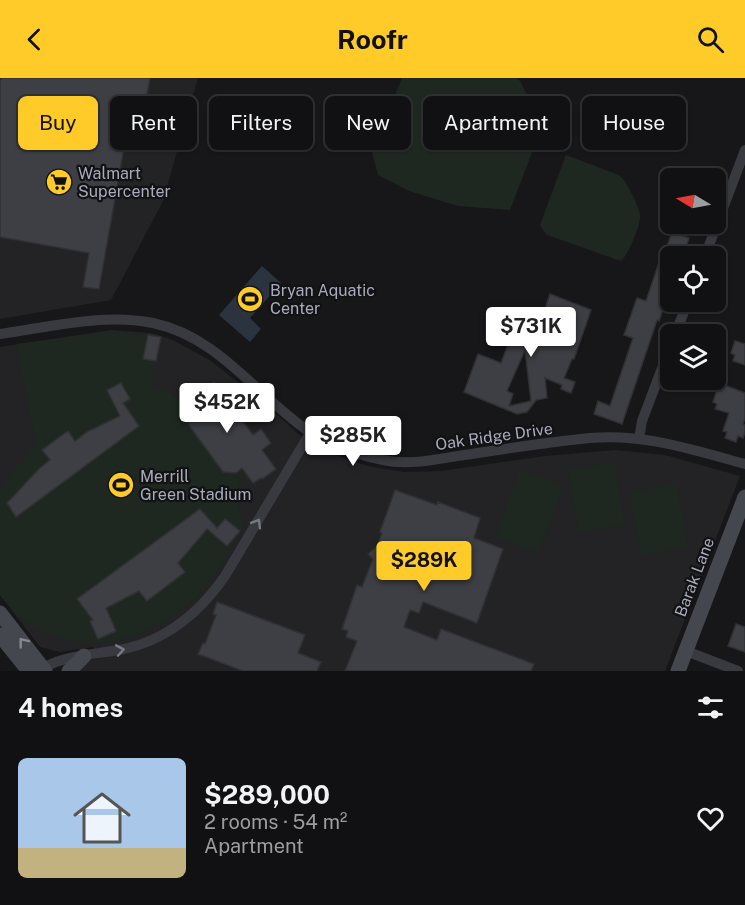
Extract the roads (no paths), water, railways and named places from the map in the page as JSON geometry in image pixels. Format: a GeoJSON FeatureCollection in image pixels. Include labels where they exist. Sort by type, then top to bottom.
{"type":"FeatureCollection","features":[{"type":"Feature","properties":{"kind":"street"},"geometry":{"type":"LineString","coordinates":[[709,246],[745,150]]}},
{"type":"Feature","properties":{"kind":"street","name":"Oak Ridge Drive"},"geometry":{"type":"LineString","coordinates":[[0,334],[109,319],[132,320],[169,327],[215,351],[310,433],[344,449],[381,460],[416,461],[591,438],[639,439],[690,448],[745,464]]}},
{"type":"Feature","properties":{"kind":"street"},"geometry":{"type":"LineString","coordinates":[[639,439],[642,421],[660,373]]}},
{"type":"Feature","properties":{"kind":"street"},"geometry":{"type":"LineString","coordinates":[[39,670],[59,660],[130,648],[157,639],[178,626],[198,609],[225,576],[310,433]]}},
{"type":"Feature","properties":{"kind":"street","name":"Barak Lane"},"geometry":{"type":"LineString","coordinates":[[678,671],[745,497]]}},
{"type":"Feature","properties":{"kind":"street"},"geometry":{"type":"LineString","coordinates":[[0,613],[39,670]]}},
{"type":"Feature","properties":{"kind":"street"},"geometry":{"type":"LineString","coordinates":[[0,635],[39,670]]}},
{"type":"Feature","properties":{"kind":"street"},"geometry":{"type":"LineString","coordinates":[[686,651],[738,671]]}},
{"type":"Feature","properties":{"kind":"street"},"geometry":{"type":"LineString","coordinates":[[69,671],[84,656]]}},
{"type":"Feature","properties":{"kind":"place","name":"Walmart Supercenter"},"geometry":{"type":"Point","coordinates":[59,182]}},
{"type":"Feature","properties":{"kind":"place","name":"Bryan Aquatic Center"},"geometry":{"type":"Point","coordinates":[250,299]}},
{"type":"Feature","properties":{"kind":"place","name":"Merrill Green Stadium"},"geometry":{"type":"Point","coordinates":[121,485]}}]}
